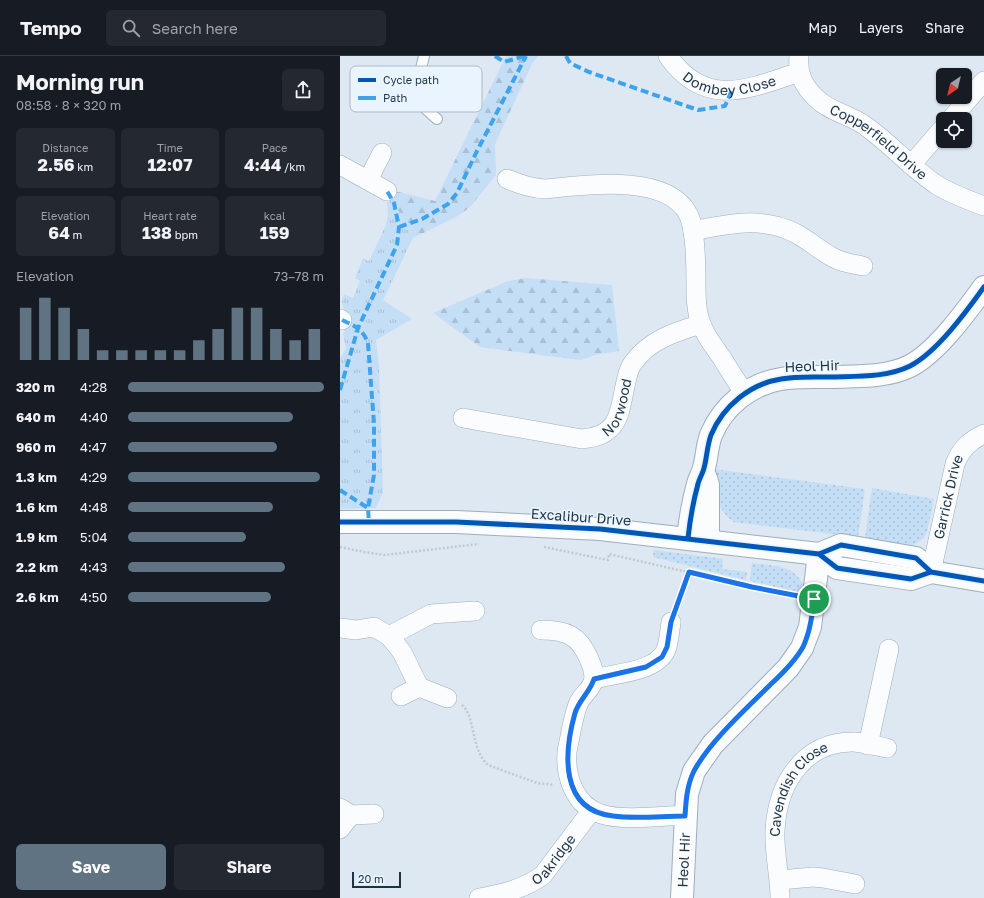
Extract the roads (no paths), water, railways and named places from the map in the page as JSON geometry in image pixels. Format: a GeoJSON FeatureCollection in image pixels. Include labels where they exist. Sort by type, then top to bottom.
{"type":"FeatureCollection","features":[{"type":"Feature","properties":{"kind":"street","name":"Dombey Close"},"geometry":{"type":"LineString","coordinates":[[668,56],[682,73],[694,82],[719,90],[744,90],[799,64]]}},
{"type":"Feature","properties":{"kind":"street","name":"Copperfield Drive"},"geometry":{"type":"LineString","coordinates":[[799,64],[803,82],[818,100],[863,124],[938,186],[984,206]]}},
{"type":"Feature","properties":{"kind":"street"},"geometry":{"type":"LineString","coordinates":[[957,112],[984,81]]}},
{"type":"Feature","properties":{"kind":"street"},"geometry":{"type":"LineString","coordinates":[[911,165],[936,136]]}},
{"type":"Feature","properties":{"kind":"street"},"geometry":{"type":"LineString","coordinates":[[368,180],[382,153]]}},
{"type":"Feature","properties":{"kind":"street"},"geometry":{"type":"LineString","coordinates":[[340,165],[387,191]]}},
{"type":"Feature","properties":{"kind":"street"},"geometry":{"type":"LineString","coordinates":[[507,179],[537,189],[604,183],[624,184],[655,190],[672,197],[682,205],[688,214],[693,232],[696,254],[697,303],[701,324],[744,394]]}},
{"type":"Feature","properties":{"kind":"street"},"geometry":{"type":"LineString","coordinates":[[693,232],[738,223],[752,222],[766,224],[793,232],[834,258],[847,263],[863,266]]}},
{"type":"Feature","properties":{"kind":"street","name":"Heol Hir"},"geometry":{"type":"LineString","coordinates":[[698,539],[692,507],[698,483],[704,468],[707,450],[715,426],[727,409],[744,394],[763,384],[782,378],[870,375],[891,372],[910,366],[918,361],[944,337],[984,287]]}},
{"type":"Feature","properties":{"kind":"street","name":"Norwood"},"geometry":{"type":"LineString","coordinates":[[463,418],[582,439],[593,439],[603,435],[612,427],[618,418],[627,376],[632,364],[641,353],[653,343],[664,337],[701,324]]}},
{"type":"Feature","properties":{"kind":"street","name":"Garrick Drive"},"geometry":{"type":"LineString","coordinates":[[931,572],[955,464],[959,453],[973,439],[984,434]]}},
{"type":"Feature","properties":{"kind":"street","name":"Excalibur Drive"},"geometry":{"type":"LineString","coordinates":[[340,522],[472,523],[600,529],[819,554]]}},
{"type":"Feature","properties":{"kind":"street"},"geometry":{"type":"LineString","coordinates":[[819,554],[837,568],[911,579],[931,572],[984,581]]}},
{"type":"Feature","properties":{"kind":"street","name":"Heol Hir"},"geometry":{"type":"LineString","coordinates":[[682,898],[687,794],[694,771],[717,740],[788,668],[802,648],[810,627],[819,554]]}},
{"type":"Feature","properties":{"kind":"street"},"geometry":{"type":"LineString","coordinates":[[389,636],[431,614],[476,611]]}},
{"type":"Feature","properties":{"kind":"street"},"geometry":{"type":"LineString","coordinates":[[594,679],[646,667],[654,663],[662,657],[667,647],[671,622]]}},
{"type":"Feature","properties":{"kind":"street"},"geometry":{"type":"LineString","coordinates":[[340,628],[356,630],[374,627],[389,636],[402,652],[419,687],[446,698]]}},
{"type":"Feature","properties":{"kind":"street"},"geometry":{"type":"LineString","coordinates":[[541,630],[554,630],[569,634],[578,640],[590,660],[593,671],[594,679],[588,691],[579,702],[575,714],[567,752],[570,783],[582,802],[592,810],[601,814],[613,816],[685,816]]}},
{"type":"Feature","properties":{"kind":"street"},"geometry":{"type":"LineString","coordinates":[[868,745],[888,649]]}},
{"type":"Feature","properties":{"kind":"street"},"geometry":{"type":"LineString","coordinates":[[401,696],[419,687]]}},
{"type":"Feature","properties":{"kind":"street","name":"Cavendish Close"},"geometry":{"type":"LineString","coordinates":[[855,884],[813,877],[780,889],[775,843],[776,820],[782,794],[792,772],[808,756],[817,750],[828,746],[855,742],[887,748]]}},
{"type":"Feature","properties":{"kind":"street","name":"Oakridge"},"geometry":{"type":"LineString","coordinates":[[479,898],[497,895],[532,883],[543,875],[592,810]]}},
{"type":"Feature","properties":{"kind":"street"},"geometry":{"type":"LineString","coordinates":[[344,817],[374,814]]}},
{"type":"Feature","properties":{"kind":"lane"},"geometry":{"type":"LineString","coordinates":[[422,66],[424,56]]}},
{"type":"Feature","properties":{"kind":"lane"},"geometry":{"type":"LineString","coordinates":[[429,112],[437,119]]}}]}
